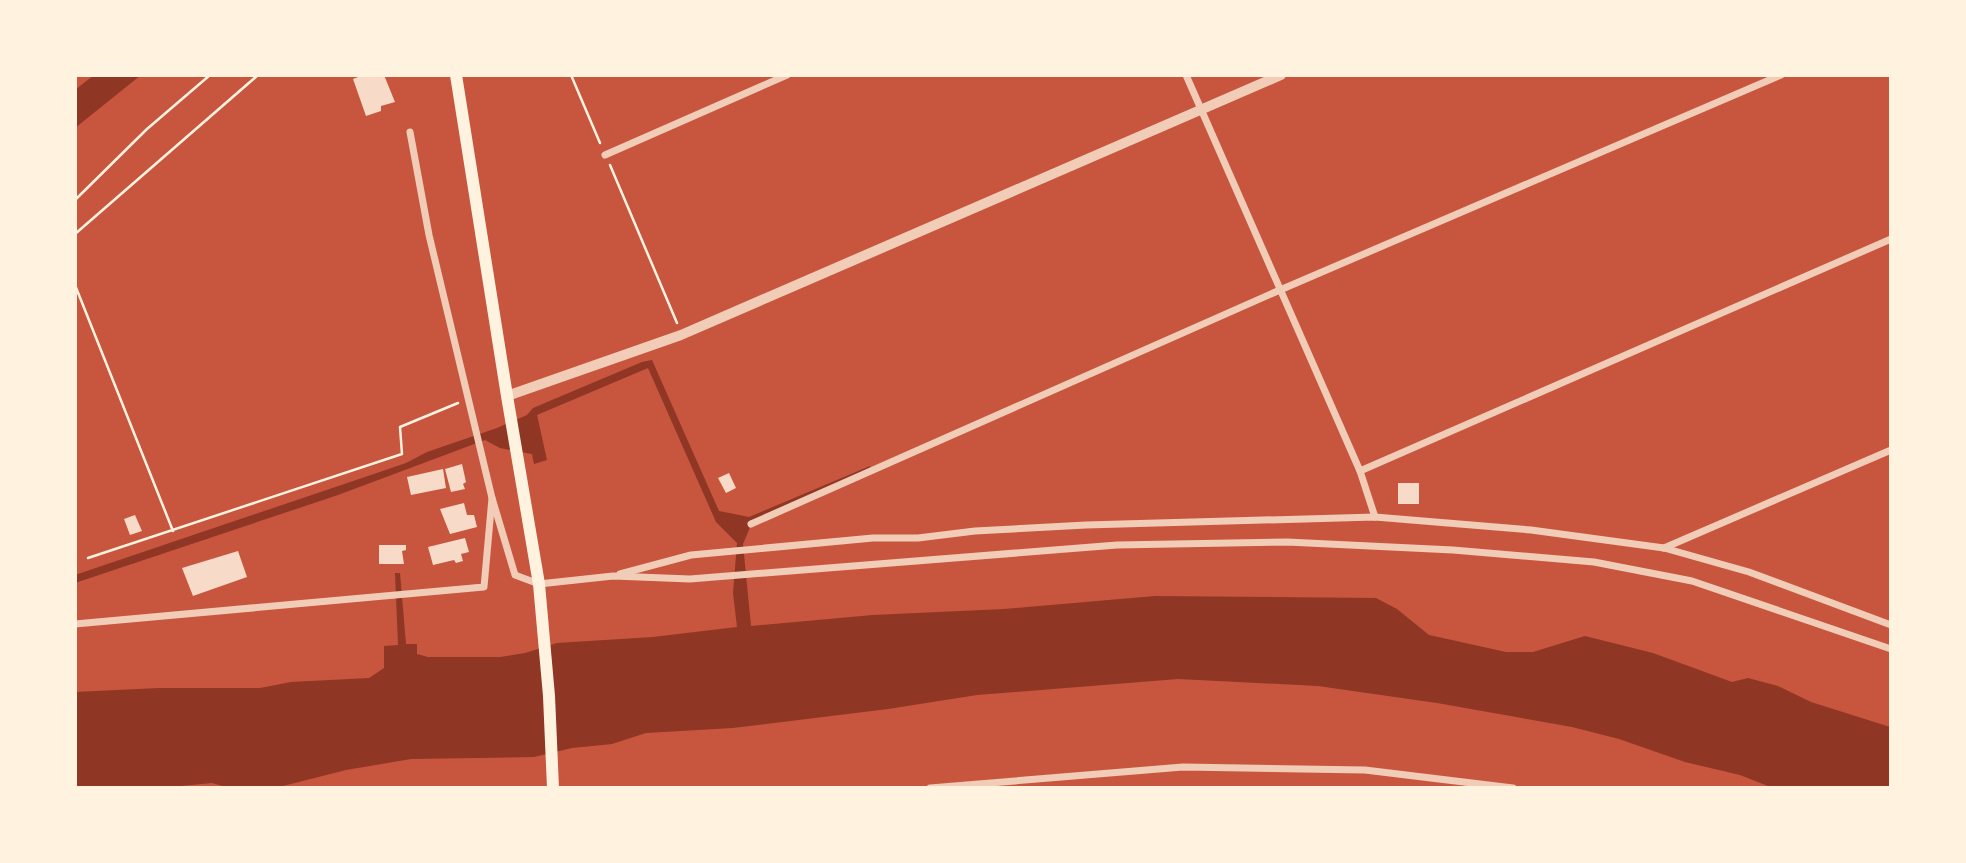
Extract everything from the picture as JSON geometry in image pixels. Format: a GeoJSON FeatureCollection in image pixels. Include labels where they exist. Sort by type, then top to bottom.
{"type":"FeatureCollection","features":[{"type":"Feature","properties":{"kind":"main road"},"geometry":{"type":"LineString","coordinates":[[456,75],[539,583],[549,696],[553,788]]}},
{"type":"Feature","properties":{"kind":"street"},"geometry":{"type":"LineString","coordinates":[[605,155],[788,75]]}},
{"type":"Feature","properties":{"kind":"street"},"geometry":{"type":"LineString","coordinates":[[1186,75],[1360,471],[1375,517]]}},
{"type":"Feature","properties":{"kind":"street"},"geometry":{"type":"LineString","coordinates":[[507,396],[681,335],[1281,75]]}},
{"type":"Feature","properties":{"kind":"street"},"geometry":{"type":"LineString","coordinates":[[751,524],[1280,290],[1781,75]]}},
{"type":"Feature","properties":{"kind":"street"},"geometry":{"type":"LineString","coordinates":[[410,132],[429,235],[466,399],[515,575],[539,583],[613,576],[690,579],[1117,545],[1287,542],[1453,550],[1594,562],[1692,581],[1891,649]]}},
{"type":"Feature","properties":{"kind":"street"},"geometry":{"type":"LineString","coordinates":[[1360,471],[1891,239]]}},
{"type":"Feature","properties":{"kind":"street"},"geometry":{"type":"LineString","coordinates":[[1664,548],[1891,450]]}},
{"type":"Feature","properties":{"kind":"street"},"geometry":{"type":"LineString","coordinates":[[75,624],[484,587],[492,498]]}},
{"type":"Feature","properties":{"kind":"street"},"geometry":{"type":"LineString","coordinates":[[613,576],[691,555],[873,538],[918,538],[975,531],[1086,525],[1375,517],[1531,530],[1664,548],[1749,572],[1891,625]]}},
{"type":"Feature","properties":{"kind":"street"},"geometry":{"type":"LineString","coordinates":[[930,788],[1183,767],[1365,770],[1513,788]]}},
{"type":"Feature","properties":{"kind":"path"},"geometry":{"type":"LineString","coordinates":[[75,200],[210,75]]}},
{"type":"Feature","properties":{"kind":"path"},"geometry":{"type":"LineString","coordinates":[[75,234],[258,75]]}},
{"type":"Feature","properties":{"kind":"path"},"geometry":{"type":"LineString","coordinates":[[571,75],[681,335]]}},
{"type":"Feature","properties":{"kind":"path"},"geometry":{"type":"LineString","coordinates":[[75,285],[173,531]]}},
{"type":"Feature","properties":{"kind":"path"},"geometry":{"type":"LineString","coordinates":[[88,558],[402,454],[400,427],[466,399]]}},
{"type":"Feature","properties":{"kind":"shaded area"},"geometry":{"type":"Polygon","coordinates":[[[94,75],[141,75],[75,128],[75,90],[94,75]]]}},
{"type":"Feature","properties":{"kind":"shaded area"},"geometry":{"type":"Polygon","coordinates":[[[652,360],[719,511],[749,517],[870,466],[873,471],[751,525],[743,544],[751,626],[1155,596],[1376,598],[1397,609],[1429,635],[1506,652],[1533,652],[1585,636],[1653,653],[1732,682],[1748,678],[1778,686],[1811,702],[1891,727],[1891,788],[1773,788],[1740,775],[1685,762],[1619,739],[1572,727],[1437,703],[1318,686],[1178,679],[977,695],[733,728],[646,733],[612,744],[572,748],[534,757],[411,759],[346,770],[275,788],[229,788],[212,783],[160,788],[75,788],[75,692],[159,688],[260,688],[291,682],[369,678],[384,668],[384,646],[398,645],[395,573],[400,573],[406,644],[417,644],[417,654],[428,657],[500,657],[557,643],[653,637],[737,627],[733,593],[737,543],[716,522],[648,368],[537,415],[547,460],[534,464],[532,454],[500,448],[485,440],[338,495],[75,583],[75,575],[406,463],[427,452],[497,428],[527,415],[533,408],[652,360]]]}},
{"type":"Feature","properties":{"kind":"building"},"geometry":{"type":"Polygon","coordinates":[[[363,75],[384,75],[395,102],[381,106],[381,111],[366,116],[353,79],[363,75]]]}},
{"type":"Feature","properties":{"kind":"building"},"geometry":{"type":"Polygon","coordinates":[[[462,464],[465,489],[451,492],[445,469],[462,464]]]}},
{"type":"Feature","properties":{"kind":"building"},"geometry":{"type":"Polygon","coordinates":[[[443,469],[446,488],[411,495],[407,477],[443,469]]]}},
{"type":"Feature","properties":{"kind":"building"},"geometry":{"type":"Polygon","coordinates":[[[729,473],[736,488],[726,493],[718,478],[729,473]]]}},
{"type":"Feature","properties":{"kind":"building"},"geometry":{"type":"Polygon","coordinates":[[[1398,483],[1419,483],[1419,504],[1398,504],[1398,483]]]}},
{"type":"Feature","properties":{"kind":"building"},"geometry":{"type":"Polygon","coordinates":[[[464,503],[467,515],[474,515],[477,527],[450,534],[440,509],[464,503]]]}},
{"type":"Feature","properties":{"kind":"building"},"geometry":{"type":"Polygon","coordinates":[[[135,515],[142,531],[130,535],[124,519],[135,515]]]}},
{"type":"Feature","properties":{"kind":"building"},"geometry":{"type":"Polygon","coordinates":[[[465,538],[469,552],[461,554],[463,561],[456,563],[454,560],[433,565],[428,547],[465,538]]]}},
{"type":"Feature","properties":{"kind":"building"},"geometry":{"type":"Polygon","coordinates":[[[379,545],[406,545],[406,550],[402,551],[404,564],[379,564],[379,545]]]}},
{"type":"Feature","properties":{"kind":"building"},"geometry":{"type":"Polygon","coordinates":[[[238,551],[247,577],[193,596],[182,568],[238,551]]]}}]}
